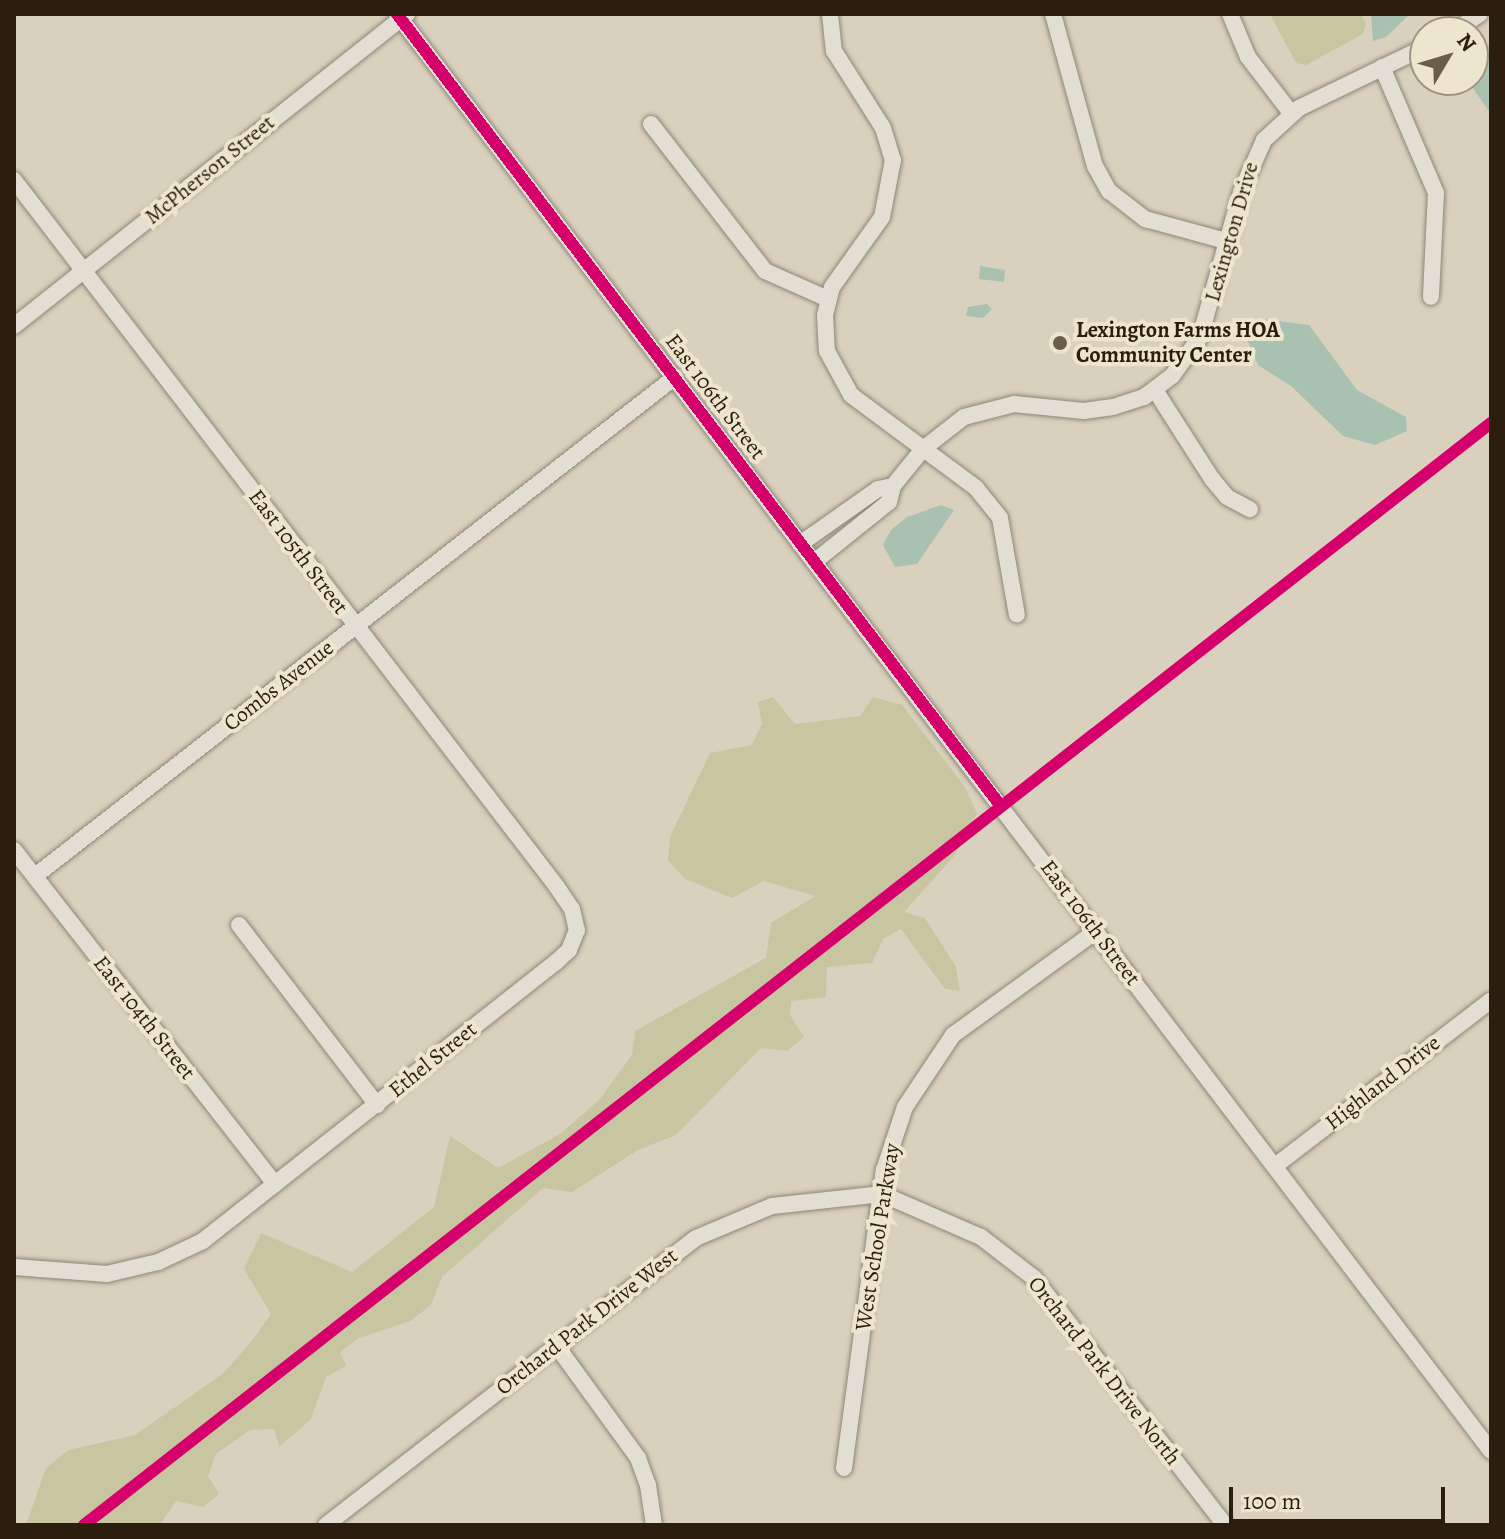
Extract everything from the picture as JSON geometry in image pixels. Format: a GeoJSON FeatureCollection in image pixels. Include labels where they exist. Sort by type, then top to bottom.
{"type":"FeatureCollection","features":[{"type":"Feature","properties":{"kind":"street"},"geometry":{"type":"LineString","coordinates":[[830,14],[834,51],[883,128],[893,160],[882,217],[840,272],[828,299],[827,351],[843,384],[976,488],[1000,518],[1017,615]]}},
{"type":"Feature","properties":{"kind":"street"},"geometry":{"type":"LineString","coordinates":[[1053,14],[1095,166],[1109,191],[1145,219],[1226,241]]}},
{"type":"Feature","properties":{"kind":"street"},"geometry":{"type":"LineString","coordinates":[[1230,14],[1248,57],[1291,113]]}},
{"type":"Feature","properties":{"kind":"street","name":"McPherson Street"},"geometry":{"type":"LineString","coordinates":[[14,326],[402,16]]}},
{"type":"Feature","properties":{"kind":"street","name":"East 106th Street"},"geometry":{"type":"LineString","coordinates":[[402,16],[1491,1451]]}},
{"type":"Feature","properties":{"kind":"street","name":"Lexington Drive"},"geometry":{"type":"LineString","coordinates":[[814,562],[889,502],[893,486],[923,449],[948,426],[982,409],[1014,404],[1099,410],[1155,390],[1186,361],[1200,337],[1226,241],[1256,152],[1291,113],[1409,54]]}},
{"type":"Feature","properties":{"kind":"street"},"geometry":{"type":"LineString","coordinates":[[1382,67],[1436,193],[1431,297]]}},
{"type":"Feature","properties":{"kind":"street"},"geometry":{"type":"LineString","coordinates":[[651,124],[765,271],[828,299]]}},
{"type":"Feature","properties":{"kind":"street","name":"East 105th Street"},"geometry":{"type":"LineString","coordinates":[[14,180],[557,887],[576,926]]}},
{"type":"Feature","properties":{"kind":"street","name":"Combs Avenue"},"geometry":{"type":"LineString","coordinates":[[35,876],[675,377]]}},
{"type":"Feature","properties":{"kind":"street"},"geometry":{"type":"LineString","coordinates":[[1155,390],[1212,479],[1227,497],[1250,509]]}},
{"type":"Feature","properties":{"kind":"street","name":"Lexington Drive"},"geometry":{"type":"LineString","coordinates":[[800,544],[878,489],[893,486]]}},
{"type":"Feature","properties":{"kind":"street","name":"East 104th Street"},"geometry":{"type":"LineString","coordinates":[[14,850],[275,1184]]}},
{"type":"Feature","properties":{"kind":"street"},"geometry":{"type":"LineString","coordinates":[[239,925],[377,1105]]}},
{"type":"Feature","properties":{"kind":"street","name":"Ethel Street"},"geometry":{"type":"LineString","coordinates":[[14,1267],[82,1275],[158,1262],[203,1241],[556,962],[575,939],[576,926]]}},
{"type":"Feature","properties":{"kind":"street","name":"West School Parkway"},"geometry":{"type":"LineString","coordinates":[[844,1468],[882,1194],[905,1107],[946,1042],[1096,931]]}},
{"type":"Feature","properties":{"kind":"street","name":"Highland Drive"},"geometry":{"type":"LineString","coordinates":[[1275,1166],[1491,1000]]}},
{"type":"Feature","properties":{"kind":"street","name":"Orchard Park Drive West"},"geometry":{"type":"LineString","coordinates":[[326,1525],[672,1255],[727,1222],[788,1202],[882,1194]]}},
{"type":"Feature","properties":{"kind":"street","name":"Orchard Park Drive North"},"geometry":{"type":"LineString","coordinates":[[882,1194],[981,1237],[1034,1278],[1225,1525]]}},
{"type":"Feature","properties":{"kind":"street"},"geometry":{"type":"LineString","coordinates":[[556,1345],[638,1458],[648,1485],[654,1525]]}},
{"type":"Feature","properties":{"kind":"shaded area"},"geometry":{"type":"Polygon","coordinates":[[[1270,14],[1361,14],[1366,24],[1363,34],[1306,65],[1296,63],[1270,14]]]}},
{"type":"Feature","properties":{"kind":"shaded area"},"geometry":{"type":"Polygon","coordinates":[[[1371,14],[1410,14],[1386,37],[1373,41],[1371,14]]]}},
{"type":"Feature","properties":{"kind":"shaded area"},"geometry":{"type":"Polygon","coordinates":[[[1489,45],[1491,46],[1491,114],[1478,96],[1489,96],[1489,45]]]}},
{"type":"Feature","properties":{"kind":"shaded area"},"geometry":{"type":"Polygon","coordinates":[[[980,266],[1005,270],[1004,282],[979,279],[980,266]]]}},
{"type":"Feature","properties":{"kind":"shaded area"},"geometry":{"type":"Polygon","coordinates":[[[987,304],[992,309],[983,318],[966,316],[968,307],[987,304]]]}},
{"type":"Feature","properties":{"kind":"shaded area"},"geometry":{"type":"Polygon","coordinates":[[[1255,318],[1309,325],[1357,390],[1406,417],[1407,431],[1375,445],[1343,436],[1291,386],[1258,365],[1240,323],[1255,318]]]}},
{"type":"Feature","properties":{"kind":"shaded area"},"geometry":{"type":"Polygon","coordinates":[[[941,505],[954,510],[917,564],[895,567],[883,545],[891,530],[907,517],[941,505]]]}},
{"type":"Feature","properties":{"kind":"shaded area"},"geometry":{"type":"Polygon","coordinates":[[[773,697],[795,724],[860,716],[873,697],[902,705],[965,787],[977,814],[955,855],[904,912],[925,918],[956,967],[960,991],[945,989],[901,929],[883,939],[872,963],[827,967],[826,997],[791,1001],[790,1015],[804,1037],[787,1051],[761,1048],[676,1135],[638,1150],[572,1192],[543,1188],[442,1277],[431,1305],[410,1321],[359,1338],[340,1352],[346,1366],[326,1377],[311,1419],[279,1447],[274,1429],[250,1430],[216,1454],[208,1476],[219,1494],[203,1507],[176,1501],[160,1525],[26,1525],[46,1468],[69,1450],[135,1435],[224,1373],[254,1338],[271,1314],[244,1269],[261,1233],[352,1272],[434,1207],[450,1136],[498,1168],[560,1134],[600,1099],[632,1055],[635,1031],[766,958],[771,923],[815,896],[764,881],[732,898],[685,879],[668,860],[670,837],[710,753],[752,745],[762,724],[758,702],[773,697]]]}},
{"type":"Feature","properties":{"kind":"cycle path"},"geometry":{"type":"LineString","coordinates":[[397,14],[1000,805]]}},
{"type":"Feature","properties":{"kind":"cycle path"},"geometry":{"type":"LineString","coordinates":[[84,1525],[1491,423]]}},
{"type":"Feature","properties":{"kind":"place","name":"Lexington Farms HOA Community Center"},"geometry":{"type":"Point","coordinates":[1060,343]}}]}
